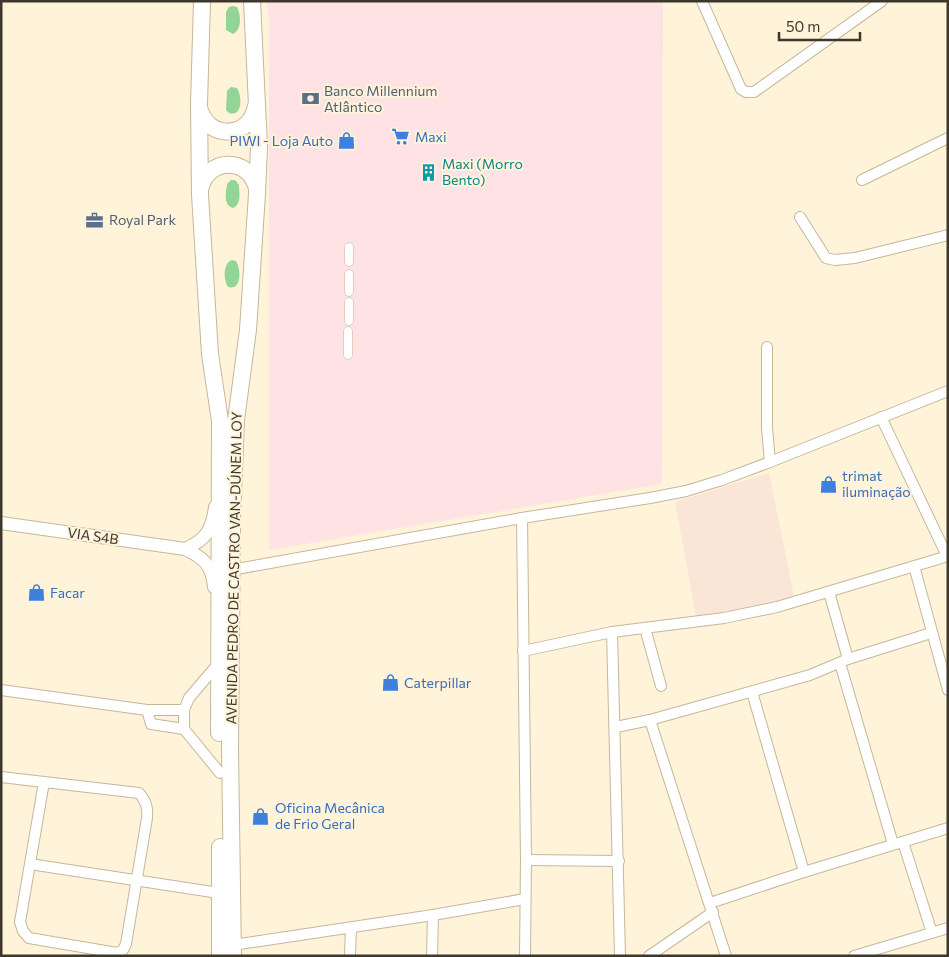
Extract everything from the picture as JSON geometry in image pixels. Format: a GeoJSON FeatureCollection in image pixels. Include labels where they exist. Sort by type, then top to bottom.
{"type":"FeatureCollection","features":[{"type":"Feature","properties":{"kind":"highway","name":"AVENIDA PEDRO DE CASTRO VAN-DÚNEM LOY"},"geometry":{"type":"LineString","coordinates":[[202,1],[199,104],[200,195],[209,344],[220,421],[218,630],[219,893],[228,952]]}},
{"type":"Feature","properties":{"kind":"highway","name":"AVENIDA PEDRO DE CASTRO VAN-DÚNEM LOY"},"geometry":{"type":"LineString","coordinates":[[228,952],[232,570],[236,420],[248,330],[258,194],[259,147],[252,1]]}},
{"type":"Feature","properties":{"kind":"highway"},"geometry":{"type":"LineString","coordinates":[[199,104],[201,113],[209,125],[230,132],[247,124],[255,113],[257,103]]}},
{"type":"Feature","properties":{"kind":"highway"},"geometry":{"type":"LineString","coordinates":[[200,195],[201,186],[208,174],[220,166],[230,165],[240,167],[252,176],[258,194]]}},
{"type":"Feature","properties":{"kind":"street"},"geometry":{"type":"LineString","coordinates":[[702,1],[741,89],[750,92],[754,92],[879,2]]}},
{"type":"Feature","properties":{"kind":"street"},"geometry":{"type":"LineString","coordinates":[[862,180],[948,138]]}},
{"type":"Feature","properties":{"kind":"street"},"geometry":{"type":"LineString","coordinates":[[800,217],[826,258],[835,260],[855,258],[948,235]]}},
{"type":"Feature","properties":{"kind":"street"},"geometry":{"type":"LineString","coordinates":[[349,247],[349,262]]}},
{"type":"Feature","properties":{"kind":"street"},"geometry":{"type":"LineString","coordinates":[[349,274],[349,292]]}},
{"type":"Feature","properties":{"kind":"street"},"geometry":{"type":"LineString","coordinates":[[348,321],[349,302]]}},
{"type":"Feature","properties":{"kind":"street"},"geometry":{"type":"LineString","coordinates":[[348,331],[348,355]]}},
{"type":"Feature","properties":{"kind":"street"},"geometry":{"type":"LineString","coordinates":[[767,347],[767,428],[770,462]]}},
{"type":"Feature","properties":{"kind":"street"},"geometry":{"type":"LineString","coordinates":[[232,570],[522,518],[650,498],[686,490],[722,480],[770,462],[948,391]]}},
{"type":"Feature","properties":{"kind":"street"},"geometry":{"type":"LineString","coordinates":[[523,651],[612,632],[733,616],[778,607],[947,556],[881,417]]}},
{"type":"Feature","properties":{"kind":"street"},"geometry":{"type":"LineString","coordinates":[[185,549],[203,539],[209,531],[213,520],[219,478]]}},
{"type":"Feature","properties":{"kind":"street"},"geometry":{"type":"LineString","coordinates":[[522,518],[526,860],[524,956]]}},
{"type":"Feature","properties":{"kind":"street","name":"VIA S4B"},"geometry":{"type":"LineString","coordinates":[[1,523],[185,549]]}},
{"type":"Feature","properties":{"kind":"street"},"geometry":{"type":"LineString","coordinates":[[185,549],[209,565],[213,574],[218,630]]}},
{"type":"Feature","properties":{"kind":"street"},"geometry":{"type":"LineString","coordinates":[[914,566],[931,633],[947,683]]}},
{"type":"Feature","properties":{"kind":"street"},"geometry":{"type":"LineString","coordinates":[[829,592],[844,661],[898,843],[932,933]]}},
{"type":"Feature","properties":{"kind":"street"},"geometry":{"type":"LineString","coordinates":[[645,628],[661,686]]}},
{"type":"Feature","properties":{"kind":"street"},"geometry":{"type":"LineString","coordinates":[[612,632],[616,727],[620,956]]}},
{"type":"Feature","properties":{"kind":"street"},"geometry":{"type":"LineString","coordinates":[[616,727],[650,720],[810,675],[844,661],[931,633]]}},
{"type":"Feature","properties":{"kind":"street"},"geometry":{"type":"LineString","coordinates":[[218,664],[189,698],[184,710],[184,729],[220,773]]}},
{"type":"Feature","properties":{"kind":"street"},"geometry":{"type":"LineString","coordinates":[[1,690],[147,710],[184,710]]}},
{"type":"Feature","properties":{"kind":"street"},"geometry":{"type":"LineString","coordinates":[[752,692],[804,872]]}},
{"type":"Feature","properties":{"kind":"street"},"geometry":{"type":"LineString","coordinates":[[147,710],[152,724],[184,729]]}},
{"type":"Feature","properties":{"kind":"street"},"geometry":{"type":"LineString","coordinates":[[650,720],[712,907],[726,956]]}},
{"type":"Feature","properties":{"kind":"street"},"geometry":{"type":"LineString","coordinates":[[1,777],[139,793],[146,800],[148,808],[126,944],[123,950],[117,953],[30,938],[23,931],[20,922],[44,782]]}},
{"type":"Feature","properties":{"kind":"street"},"geometry":{"type":"LineString","coordinates":[[649,956],[712,907],[804,872],[948,828]]}},
{"type":"Feature","properties":{"kind":"street"},"geometry":{"type":"LineString","coordinates":[[526,860],[619,861]]}},
{"type":"Feature","properties":{"kind":"street"},"geometry":{"type":"LineString","coordinates":[[30,864],[137,882],[219,893]]}},
{"type":"Feature","properties":{"kind":"street"},"geometry":{"type":"LineString","coordinates":[[228,952],[350,928],[525,899]]}},
{"type":"Feature","properties":{"kind":"street"},"geometry":{"type":"LineString","coordinates":[[432,956],[433,915]]}},
{"type":"Feature","properties":{"kind":"street"},"geometry":{"type":"LineString","coordinates":[[350,928],[350,956]]}},
{"type":"Feature","properties":{"kind":"street"},"geometry":{"type":"LineString","coordinates":[[854,956],[948,928]]}},
{"type":"Feature","properties":{"kind":"shaded area","name":"Maxi (Morro Bento)"},"geometry":{"type":"Polygon","coordinates":[[[267,1],[663,1],[662,484],[269,550],[269,21],[267,1]]]}},
{"type":"Feature","properties":{"kind":"shaded area"},"geometry":{"type":"Polygon","coordinates":[[[769,473],[794,596],[746,609],[696,616],[675,502],[769,473]]]}},
{"type":"Feature","properties":{"kind":"green space"},"geometry":{"type":"Polygon","coordinates":[[[229,7],[237,7],[240,22],[238,29],[233,34],[226,30],[226,12],[229,7]]]}},
{"type":"Feature","properties":{"kind":"green space"},"geometry":{"type":"Polygon","coordinates":[[[231,87],[237,88],[240,96],[239,109],[234,113],[229,113],[226,110],[227,91],[231,87]]]}},
{"type":"Feature","properties":{"kind":"green space"},"geometry":{"type":"Polygon","coordinates":[[[231,180],[235,180],[239,185],[239,201],[233,208],[226,201],[227,184],[231,180]]]}},
{"type":"Feature","properties":{"kind":"green space"},"geometry":{"type":"Polygon","coordinates":[[[232,260],[236,261],[238,265],[239,278],[236,286],[228,287],[226,284],[225,268],[232,260]]]}},
{"type":"Feature","properties":{"kind":"place","name":"Banco Millennium Atlântico"},"geometry":{"type":"Point","coordinates":[310,99]}},
{"type":"Feature","properties":{"kind":"place","name":"Maxi"},"geometry":{"type":"Point","coordinates":[401,137]}},
{"type":"Feature","properties":{"kind":"place","name":"PIWI - Loja Auto"},"geometry":{"type":"Point","coordinates":[347,141]}},
{"type":"Feature","properties":{"kind":"place","name":"Maxi (Morro Bento)"},"geometry":{"type":"Point","coordinates":[428,172]}},
{"type":"Feature","properties":{"kind":"place","name":"Royal Park"},"geometry":{"type":"Point","coordinates":[95,220]}},
{"type":"Feature","properties":{"kind":"place","name":"trimat iluminação"},"geometry":{"type":"Point","coordinates":[828,484]}},
{"type":"Feature","properties":{"kind":"place","name":"Facar"},"geometry":{"type":"Point","coordinates":[36,593]}},
{"type":"Feature","properties":{"kind":"place","name":"Caterpillar"},"geometry":{"type":"Point","coordinates":[390,683]}},
{"type":"Feature","properties":{"kind":"place","name":"Oficina Mecânica de Frio Geral"},"geometry":{"type":"Point","coordinates":[261,816]}}]}
